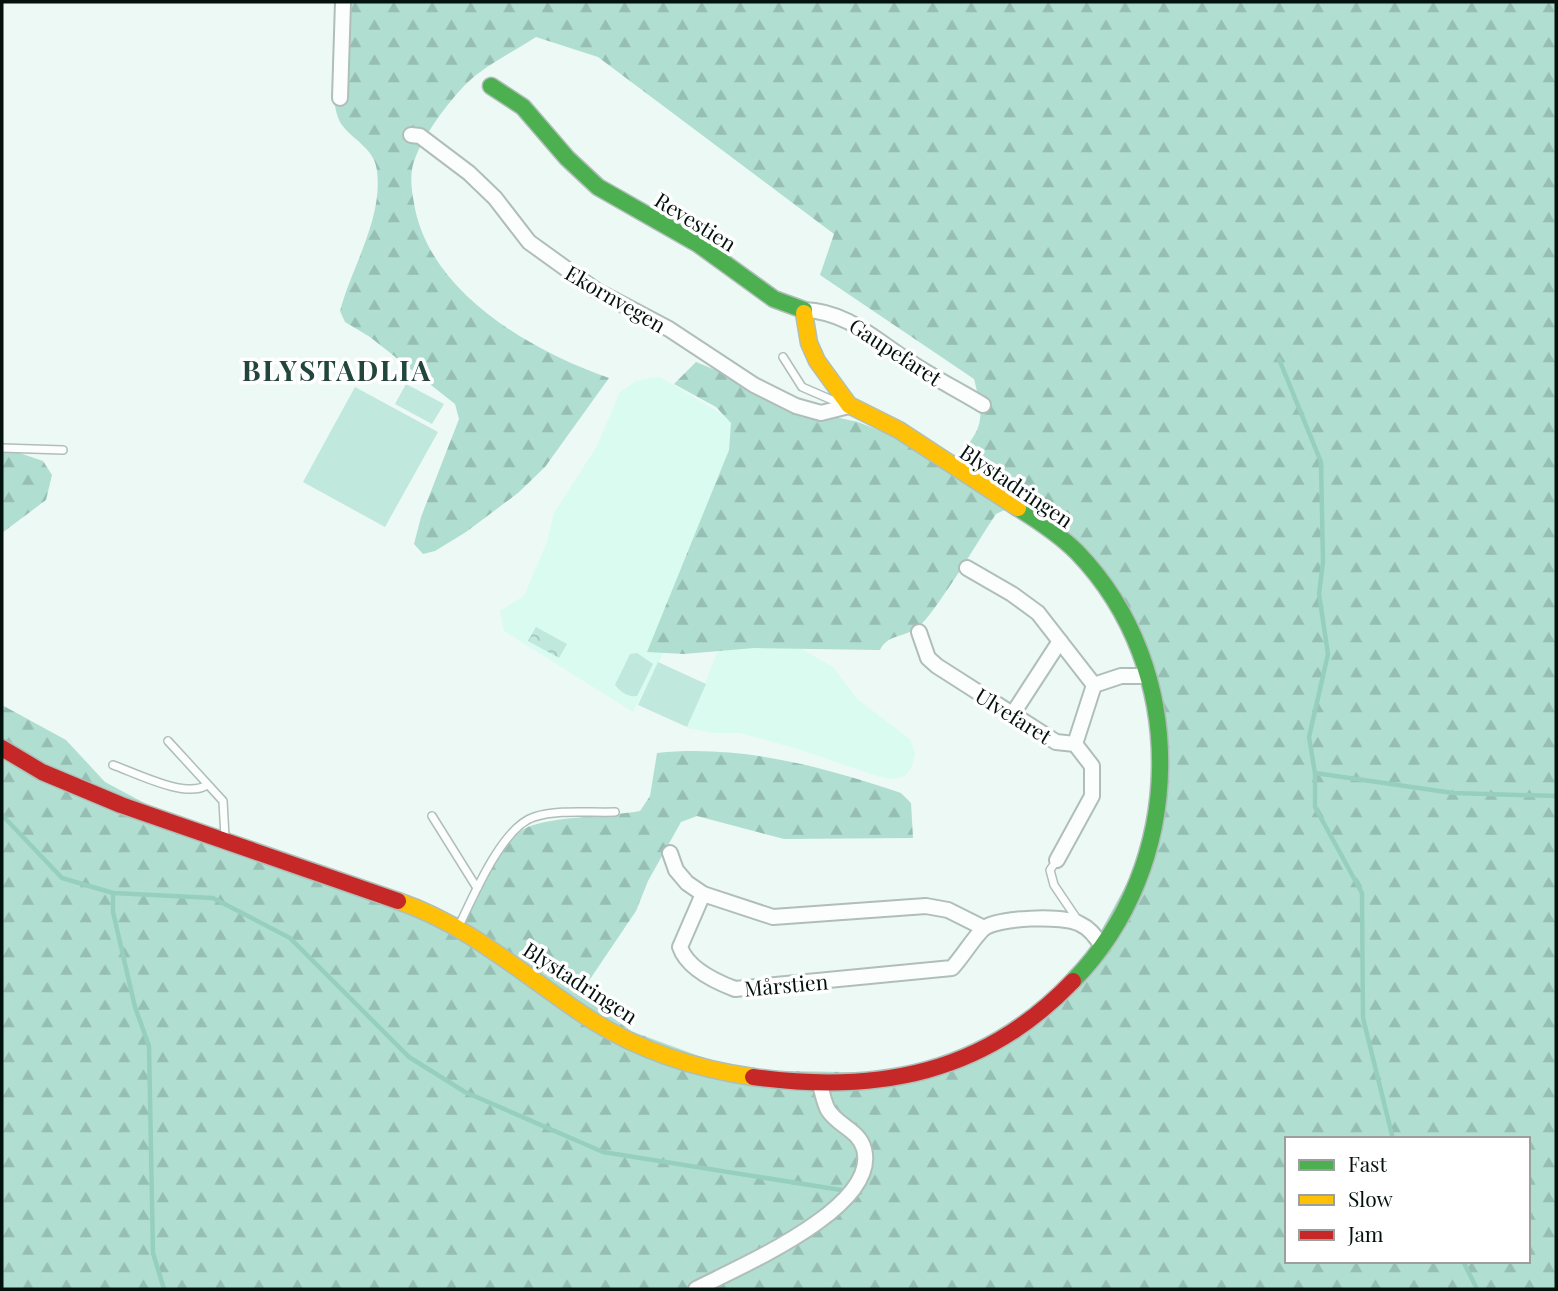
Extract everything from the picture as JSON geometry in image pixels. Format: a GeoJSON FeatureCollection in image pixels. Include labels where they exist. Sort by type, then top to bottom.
{"type":"FeatureCollection","features":[{"type":"Feature","properties":{"kind":"street"},"geometry":{"type":"LineString","coordinates":[[340,98],[343,2]]}},
{"type":"Feature","properties":{"kind":"street","name":"Revestien"},"geometry":{"type":"LineString","coordinates":[[491,86],[523,107],[598,187],[698,244],[774,299],[804,310]]}},
{"type":"Feature","properties":{"kind":"street","name":"Ekornvegen"},"geometry":{"type":"LineString","coordinates":[[411,135],[420,136],[469,173],[495,198],[529,242],[597,291],[669,329],[754,385],[796,406],[821,413],[849,407]]}},
{"type":"Feature","properties":{"kind":"street"},"geometry":{"type":"LineString","coordinates":[[804,310],[805,337],[813,359],[849,407]]}},
{"type":"Feature","properties":{"kind":"street","name":"Gaupefaret"},"geometry":{"type":"LineString","coordinates":[[804,310],[821,310],[846,318],[912,364],[983,405]]}},
{"type":"Feature","properties":{"kind":"street","name":"Blystadringen"},"geometry":{"type":"LineString","coordinates":[[2,748],[42,772],[79,788],[376,892],[459,927],[599,1024],[678,1061],[764,1080],[820,1084],[896,1077],[947,1066],[1010,1034],[1035,1017],[1080,976],[1129,908],[1150,851],[1161,780],[1161,745],[1146,676],[1123,617],[1104,586],[1078,553],[1048,528],[981,490],[887,424],[849,407]]}},
{"type":"Feature","properties":{"kind":"street"},"geometry":{"type":"LineString","coordinates":[[967,568],[1012,594],[1038,613],[1094,685],[1121,676],[1146,676]]}},
{"type":"Feature","properties":{"kind":"street","name":"Ulvefaret"},"geometry":{"type":"LineString","coordinates":[[919,632],[928,658],[1056,742],[1075,744],[1094,685]]}},
{"type":"Feature","properties":{"kind":"street"},"geometry":{"type":"LineString","coordinates":[[1012,715],[1060,641]]}},
{"type":"Feature","properties":{"kind":"street"},"geometry":{"type":"LineString","coordinates":[[1057,860],[1092,796],[1092,766],[1075,744]]}},
{"type":"Feature","properties":{"kind":"street"},"geometry":{"type":"LineString","coordinates":[[670,853],[676,870],[687,883],[703,894],[773,917],[926,906],[948,910],[984,928],[994,923],[1057,918],[1079,923],[1093,932],[1103,947]]}},
{"type":"Feature","properties":{"kind":"street","name":"Mårstien"},"geometry":{"type":"LineString","coordinates":[[703,894],[680,947],[684,957],[716,982],[734,989],[952,968],[984,928]]}},
{"type":"Feature","properties":{"kind":"street"},"geometry":{"type":"LineString","coordinates":[[696,1289],[741,1267],[824,1217],[847,1199],[859,1184],[864,1169],[863,1147],[858,1136],[828,1110],[820,1084]]}},
{"type":"Feature","properties":{"kind":"lane"},"geometry":{"type":"LineString","coordinates":[[783,357],[803,387],[849,407]]}},
{"type":"Feature","properties":{"kind":"lane"},"geometry":{"type":"LineString","coordinates":[[2,448],[39,447],[63,450]]}},
{"type":"Feature","properties":{"kind":"lane"},"geometry":{"type":"LineString","coordinates":[[168,741],[218,794],[226,809],[225,840]]}},
{"type":"Feature","properties":{"kind":"lane"},"geometry":{"type":"LineString","coordinates":[[113,765],[183,790],[199,790],[207,785]]}},
{"type":"Feature","properties":{"kind":"lane"},"geometry":{"type":"LineString","coordinates":[[459,927],[477,888],[508,838],[532,817],[615,812]]}},
{"type":"Feature","properties":{"kind":"lane"},"geometry":{"type":"LineString","coordinates":[[432,816],[477,888]]}},
{"type":"Feature","properties":{"kind":"lane"},"geometry":{"type":"LineString","coordinates":[[1057,860],[1050,870],[1054,885],[1079,923]]}},
{"type":"Feature","properties":{"kind":"shaded area"},"geometry":{"type":"Polygon","coordinates":[[[660,377],[757,435],[663,654],[633,712],[504,631],[500,611],[524,596],[547,542],[554,513],[597,446],[620,392],[636,381],[660,377]]]}},
{"type":"Feature","properties":{"kind":"shaded area"},"geometry":{"type":"Polygon","coordinates":[[[728,626],[791,643],[833,667],[857,699],[910,739],[915,753],[912,767],[905,776],[893,779],[877,776],[798,749],[740,733],[715,733],[687,728],[728,626]]]}},
{"type":"Feature","properties":{"kind":"green space"},"geometry":{"type":"Polygon","coordinates":[[[336,2],[1556,2],[1556,1289],[2,1289],[2,705],[66,740],[105,782],[178,821],[446,923],[460,915],[471,904],[503,848],[514,836],[528,827],[551,821],[640,811],[650,796],[657,753],[719,752],[781,760],[901,793],[911,803],[913,838],[784,839],[697,816],[681,822],[648,881],[636,911],[580,994],[631,1031],[737,1070],[901,1073],[976,1047],[1077,975],[1132,874],[1154,795],[1155,760],[1147,694],[1106,578],[1013,506],[996,514],[924,622],[911,632],[891,639],[880,650],[754,648],[684,654],[647,652],[729,450],[731,423],[716,407],[674,384],[696,362],[826,415],[858,422],[936,453],[958,455],[967,445],[978,428],[979,402],[974,379],[820,275],[834,234],[598,57],[536,37],[473,78],[438,119],[425,137],[412,167],[414,203],[423,235],[439,264],[461,290],[488,314],[517,334],[548,352],[609,378],[545,467],[518,493],[466,532],[435,551],[423,554],[414,544],[421,517],[459,419],[455,404],[370,337],[345,322],[340,311],[371,225],[378,189],[377,171],[372,157],[342,125],[337,115],[333,84],[336,2]]]}},
{"type":"Feature","properties":{"kind":"green space"},"geometry":{"type":"Polygon","coordinates":[[[406,384],[444,404],[432,424],[395,404],[406,384]]]}},
{"type":"Feature","properties":{"kind":"green space"},"geometry":{"type":"Polygon","coordinates":[[[355,387],[438,432],[385,527],[303,482],[355,387]]]}},
{"type":"Feature","properties":{"kind":"green space"},"geometry":{"type":"Polygon","coordinates":[[[2,447],[43,461],[52,475],[46,500],[2,533],[2,447]]]}},
{"type":"Feature","properties":{"kind":"green space"},"geometry":{"type":"Polygon","coordinates":[[[536,627],[567,644],[559,658],[528,641],[536,627]]]}},
{"type":"Feature","properties":{"kind":"green space"},"geometry":{"type":"Polygon","coordinates":[[[637,653],[653,664],[637,696],[633,696],[624,694],[615,685],[630,654],[637,653]]]}},
{"type":"Feature","properties":{"kind":"green space"},"geometry":{"type":"Polygon","coordinates":[[[658,662],[706,684],[687,727],[638,705],[658,662]]]}},
{"type":"Feature","properties":{"kind":"waterway"},"geometry":{"type":"LineString","coordinates":[[1279,359],[1321,462],[1323,562],[1319,594],[1328,654],[1309,737],[1315,773],[1315,807],[1362,893],[1363,1018],[1393,1137]]}},
{"type":"Feature","properties":{"kind":"waterway"},"geometry":{"type":"LineString","coordinates":[[1315,773],[1453,793],[1556,796]]}},
{"type":"Feature","properties":{"kind":"waterway"},"geometry":{"type":"LineString","coordinates":[[2,815],[62,878],[113,893],[113,912],[135,1007],[149,1046],[153,1253],[164,1289]]}},
{"type":"Feature","properties":{"kind":"waterway"},"geometry":{"type":"LineString","coordinates":[[113,893],[213,898],[290,938],[409,1057],[465,1092],[603,1152],[860,1193]]}},
{"type":"Feature","properties":{"kind":"waterway"},"geometry":{"type":"LineString","coordinates":[[1464,1263],[1477,1289]]}},
{"type":"Feature","properties":{"kind":"traffic: fast"},"geometry":{"type":"LineString","coordinates":[[491,86],[523,107],[567,158],[598,187],[698,244],[774,299],[804,310],[804,313]]}},
{"type":"Feature","properties":{"kind":"traffic: fast"},"geometry":{"type":"LineString","coordinates":[[1018,508],[1049,528],[1077,552],[1114,600],[1140,653],[1156,709],[1160,768],[1154,826],[1137,882],[1110,934],[1073,981]]}},
{"type":"Feature","properties":{"kind":"traffic: slow"},"geometry":{"type":"LineString","coordinates":[[804,313],[809,343],[817,361],[849,405],[899,430],[1018,508]]}},
{"type":"Feature","properties":{"kind":"traffic: slow"},"geometry":{"type":"LineString","coordinates":[[398,901],[475,939],[611,1032],[650,1050],[691,1064],[753,1077]]}},
{"type":"Feature","properties":{"kind":"traffic: jam"},"geometry":{"type":"LineString","coordinates":[[2,748],[42,772],[121,805],[398,901]]}},
{"type":"Feature","properties":{"kind":"traffic: jam"},"geometry":{"type":"LineString","coordinates":[[753,1077],[799,1082],[843,1082],[886,1079],[926,1070],[966,1057],[1003,1038],[1039,1013],[1073,981]]}},
{"type":"Feature","properties":{"kind":"district","name":"BLYSTADLIA"},"geometry":{"type":"Point","coordinates":[337,369]}}]}
